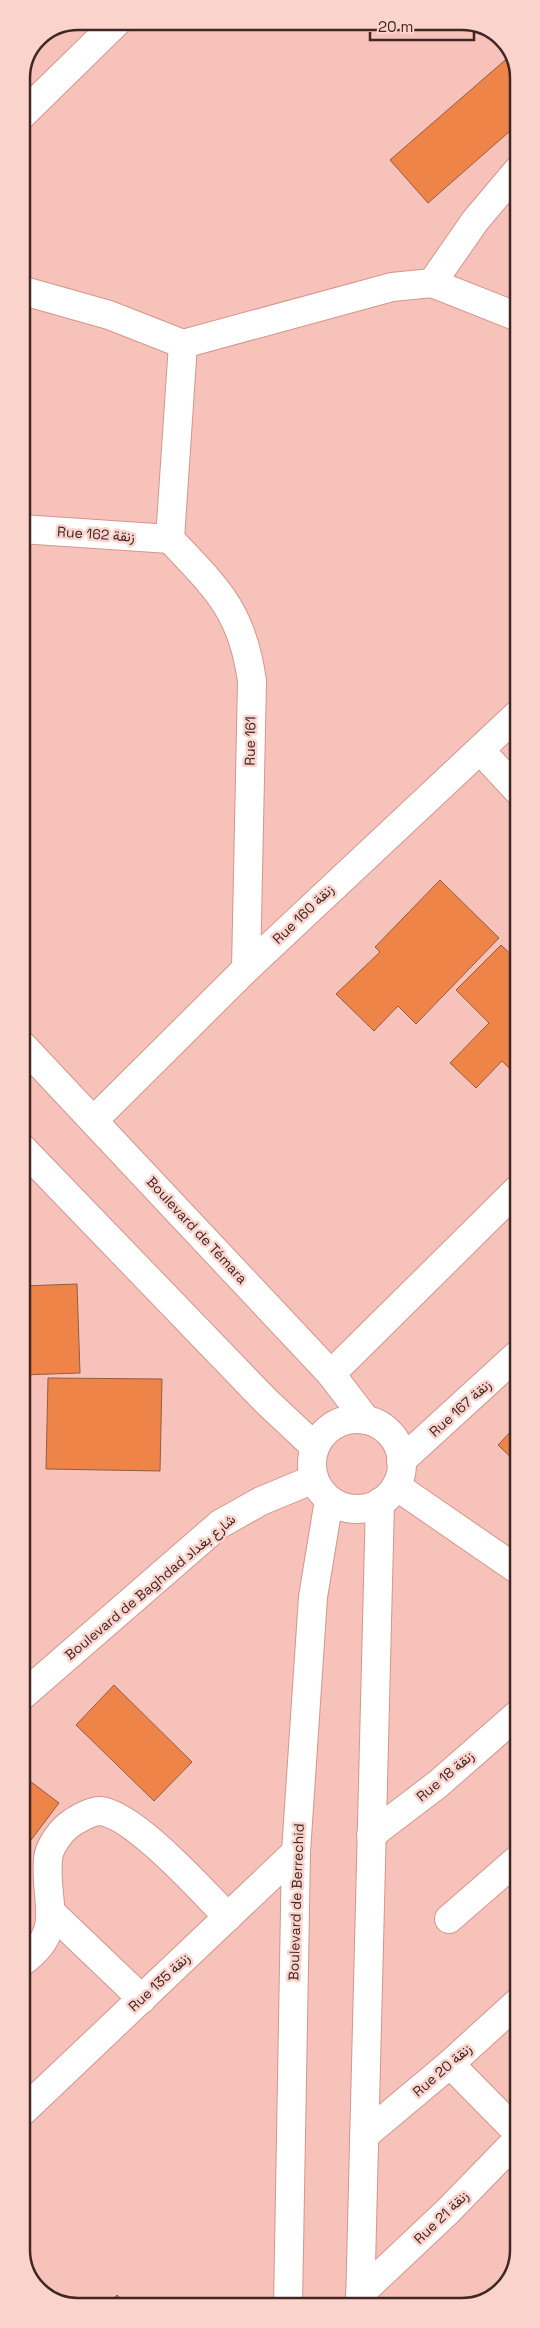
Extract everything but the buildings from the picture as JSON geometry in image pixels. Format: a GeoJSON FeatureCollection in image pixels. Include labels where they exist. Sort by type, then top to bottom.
{"type":"FeatureCollection","features":[{"type":"Feature","properties":{"kind":"street"},"geometry":{"type":"LineString","coordinates":[[30,107],[109,30]]}},
{"type":"Feature","properties":{"kind":"street"},"geometry":{"type":"LineString","coordinates":[[432,283],[476,221],[510,180]]}},
{"type":"Feature","properties":{"kind":"street"},"geometry":{"type":"LineString","coordinates":[[30,293],[109,315],[183,344],[392,287],[432,283],[510,314]]}},
{"type":"Feature","properties":{"kind":"street"},"geometry":{"type":"LineString","coordinates":[[170,540],[183,344]]}},
{"type":"Feature","properties":{"kind":"street","name":"Rue 162 زنقة"},"geometry":{"type":"LineString","coordinates":[[30,529],[170,540]]}},
{"type":"Feature","properties":{"kind":"street","name":"Rue 161"},"geometry":{"type":"LineString","coordinates":[[170,540],[220,592],[240,627],[248,654],[252,681],[246,969]]}},
{"type":"Feature","properties":{"kind":"street","name":"Rue 160 زنقة"},"geometry":{"type":"LineString","coordinates":[[94,1120],[246,969],[510,722]]}},
{"type":"Feature","properties":{"kind":"street"},"geometry":{"type":"LineString","coordinates":[[480,750],[510,782]]}},
{"type":"Feature","properties":{"kind":"street","name":"Boulevard de Témara"},"geometry":{"type":"LineString","coordinates":[[30,1052],[331,1374],[366,1420]]}},
{"type":"Feature","properties":{"kind":"street"},"geometry":{"type":"LineString","coordinates":[[30,1156],[266,1401],[315,1447]]}},
{"type":"Feature","properties":{"kind":"street"},"geometry":{"type":"LineString","coordinates":[[331,1374],[510,1197]]}},
{"type":"Feature","properties":{"kind":"street","name":"Rue 167 زنقة"},"geometry":{"type":"LineString","coordinates":[[392,1483],[510,1362]]}},
{"type":"Feature","properties":{"kind":"street"},"geometry":{"type":"LineString","coordinates":[[360,2298],[371,1835],[392,1483],[399,1448],[393,1437],[384,1428],[366,1420],[345,1420],[333,1426],[322,1435],[315,1447],[312,1458],[322,1490],[353,1508],[366,1508],[392,1483]]}},
{"type":"Feature","properties":{"kind":"street"},"geometry":{"type":"LineString","coordinates":[[392,1483],[510,1564]]}},
{"type":"Feature","properties":{"kind":"street","name":"Boulevard de Baghdad شارع بغداد"},"geometry":{"type":"LineString","coordinates":[[30,1689],[220,1524],[261,1501],[322,1490]]}},
{"type":"Feature","properties":{"kind":"street","name":"Boulevard de Berrechid"},"geometry":{"type":"LineString","coordinates":[[288,2298],[296,1852],[322,1490]]}},
{"type":"Feature","properties":{"kind":"street","name":"Rue 18 زنقة"},"geometry":{"type":"LineString","coordinates":[[371,1835],[438,1784],[510,1721]]}},
{"type":"Feature","properties":{"kind":"street"},"geometry":{"type":"LineString","coordinates":[[30,1955],[41,1946],[48,1936],[51,1912],[48,1857],[57,1837],[70,1824],[84,1816],[100,1811],[132,1826],[148,1838],[228,1917]]}},
{"type":"Feature","properties":{"kind":"street","name":"Rue 135 زنقة"},"geometry":{"type":"LineString","coordinates":[[30,2095],[142,1999],[296,1852]]}},
{"type":"Feature","properties":{"kind":"street"},"geometry":{"type":"LineString","coordinates":[[450,1919],[510,1865]]}},
{"type":"Feature","properties":{"kind":"street"},"geometry":{"type":"LineString","coordinates":[[51,1912],[142,1999]]}},
{"type":"Feature","properties":{"kind":"street","name":"Rue 20 زنقة"},"geometry":{"type":"LineString","coordinates":[[364,2136],[450,2064],[510,2009]]}},
{"type":"Feature","properties":{"kind":"street"},"geometry":{"type":"LineString","coordinates":[[450,2064],[510,2125]]}},
{"type":"Feature","properties":{"kind":"street","name":"Rue 21 زنقة"},"geometry":{"type":"LineString","coordinates":[[362,2298],[510,2147]]}}]}
